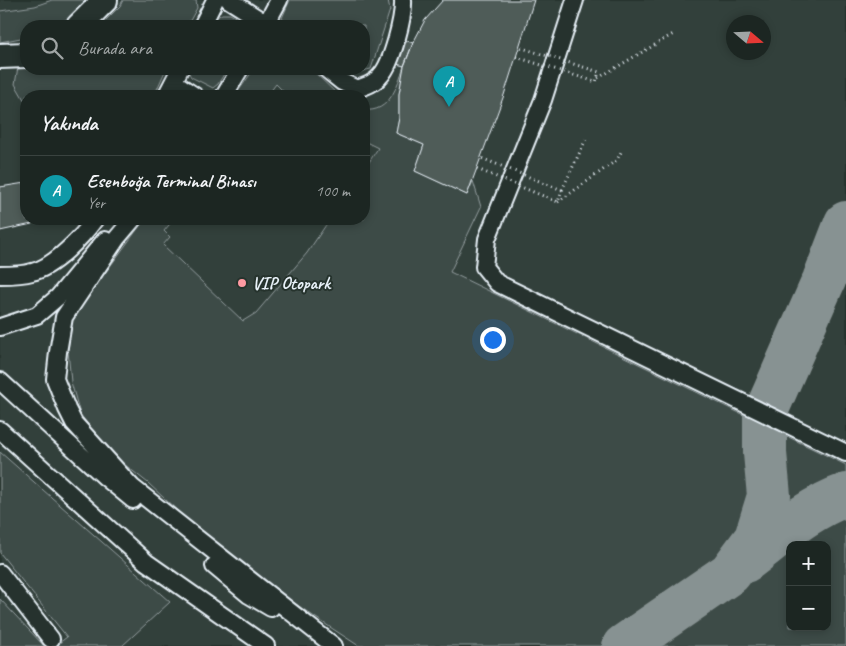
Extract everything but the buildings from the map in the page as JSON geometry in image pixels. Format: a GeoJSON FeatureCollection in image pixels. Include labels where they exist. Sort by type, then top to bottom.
{"type":"FeatureCollection","features":[{"type":"Feature","properties":{"kind":"highway"},"geometry":{"type":"LineString","coordinates":[[85,20],[105,0]]}},
{"type":"Feature","properties":{"kind":"highway"},"geometry":{"type":"LineString","coordinates":[[0,56],[20,55]]}},
{"type":"Feature","properties":{"kind":"street"},"geometry":{"type":"LineString","coordinates":[[205,20],[215,0]]}},
{"type":"Feature","properties":{"kind":"street"},"geometry":{"type":"LineString","coordinates":[[229,0],[259,20]]}},
{"type":"Feature","properties":{"kind":"street"},"geometry":{"type":"LineString","coordinates":[[269,20],[279,0]]}},
{"type":"Feature","properties":{"kind":"street"},"geometry":{"type":"LineString","coordinates":[[333,75],[342,82],[357,89],[369,85],[382,75],[391,56],[404,14],[404,0]]}},
{"type":"Feature","properties":{"kind":"street"},"geometry":{"type":"LineString","coordinates":[[575,0],[543,100],[487,239],[484,267],[497,283],[846,453]]}},
{"type":"Feature","properties":{"kind":"street"},"geometry":{"type":"LineString","coordinates":[[228,90],[236,75]]}},
{"type":"Feature","properties":{"kind":"street"},"geometry":{"type":"LineString","coordinates":[[173,82],[186,90]]}},
{"type":"Feature","properties":{"kind":"street"},"geometry":{"type":"LineString","coordinates":[[0,275],[34,272],[59,258],[90,225]]}},
{"type":"Feature","properties":{"kind":"street"},"geometry":{"type":"LineString","coordinates":[[0,327],[37,315],[58,297],[119,225]]}},
{"type":"Feature","properties":{"kind":"street"},"geometry":{"type":"LineString","coordinates":[[128,225],[117,238],[64,317],[55,379],[67,409],[74,423],[132,487],[334,646]]}},
{"type":"Feature","properties":{"kind":"street"},"geometry":{"type":"LineString","coordinates":[[0,381],[105,477],[249,595],[330,646]]}},
{"type":"Feature","properties":{"kind":"street"},"geometry":{"type":"LineString","coordinates":[[0,430],[146,562],[266,646]]}},
{"type":"Feature","properties":{"kind":"street"},"geometry":{"type":"LineString","coordinates":[[0,573],[51,639]]}},
{"type":"Feature","properties":{"kind":"path"},"geometry":{"type":"LineString","coordinates":[[516,57],[596,82],[598,78],[675,33]]}},
{"type":"Feature","properties":{"kind":"path"},"geometry":{"type":"LineString","coordinates":[[519,47],[599,72],[598,78]]}},
{"type":"Feature","properties":{"kind":"path"},"geometry":{"type":"LineString","coordinates":[[558,202],[586,139]]}},
{"type":"Feature","properties":{"kind":"path"},"geometry":{"type":"LineString","coordinates":[[558,202],[617,160],[621,152]]}},
{"type":"Feature","properties":{"kind":"path"},"geometry":{"type":"LineString","coordinates":[[481,158],[562,190]]}},
{"type":"Feature","properties":{"kind":"path"},"geometry":{"type":"LineString","coordinates":[[477,170],[558,202]]}},
{"type":"Feature","properties":{"kind":"shaded area"},"geometry":{"type":"Polygon","coordinates":[[[0,0],[846,0],[846,646],[0,646],[0,0]]]}},
{"type":"Feature","properties":{"kind":"shaded area"},"geometry":{"type":"Polygon","coordinates":[[[52,0],[90,0],[74,15],[65,20],[20,20],[20,38],[0,42],[0,11],[35,6],[52,0]]]}},
{"type":"Feature","properties":{"kind":"shaded area"},"geometry":{"type":"Polygon","coordinates":[[[123,0],[196,0],[197,8],[190,20],[106,20],[120,6],[123,0]]]}},
{"type":"Feature","properties":{"kind":"shaded area"},"geometry":{"type":"Polygon","coordinates":[[[290,0],[388,0],[390,10],[370,69],[370,20],[284,20],[282,18],[290,0]]]}},
{"type":"Feature","properties":{"kind":"shaded area"},"geometry":{"type":"Polygon","coordinates":[[[222,14],[230,14],[241,20],[213,20],[222,14]]]}},
{"type":"Feature","properties":{"kind":"shaded area"},"geometry":{"type":"Polygon","coordinates":[[[20,66],[20,75],[163,75],[157,90],[20,90],[20,93],[15,84],[18,67],[20,66]]]}},
{"type":"Feature","properties":{"kind":"shaded area"},"geometry":{"type":"Polygon","coordinates":[[[404,66],[399,94],[399,118],[396,133],[424,145],[415,171],[467,195],[473,181],[481,207],[450,272],[846,465],[846,646],[359,646],[206,541],[182,515],[148,483],[124,464],[99,439],[80,414],[71,382],[68,351],[72,318],[141,225],[169,225],[164,231],[170,237],[163,245],[243,321],[256,313],[307,253],[326,225],[370,225],[370,161],[378,148],[370,144],[370,110],[380,107],[391,97],[404,66]]]}},
{"type":"Feature","properties":{"kind":"shaded area"},"geometry":{"type":"Polygon","coordinates":[[[190,75],[223,75],[213,88],[190,75]]]}},
{"type":"Feature","properties":{"kind":"shaded area"},"geometry":{"type":"Polygon","coordinates":[[[250,75],[317,75],[333,90],[282,90],[276,84],[272,90],[239,90],[250,75]]]}},
{"type":"Feature","properties":{"kind":"shaded area"},"geometry":{"type":"Polygon","coordinates":[[[0,452],[170,602],[122,646],[55,646],[67,637],[0,553],[0,452]]]}},
{"type":"Feature","properties":{"kind":"shaded area"},"geometry":{"type":"Polygon","coordinates":[[[0,599],[44,646],[0,646],[0,599]]]}},
{"type":"Feature","properties":{"kind":"taxiway"},"geometry":{"type":"LineString","coordinates":[[624,646],[730,573],[756,538],[769,496],[765,453],[765,414],[824,280],[846,223]]}},
{"type":"Feature","properties":{"kind":"taxiway"},"geometry":{"type":"LineString","coordinates":[[745,561],[806,515],[846,495]]}},
{"type":"Feature","properties":{"kind":"place","name":"Esenboğa Terminal Binası"},"geometry":{"type":"Point","coordinates":[449,107]}},
{"type":"Feature","properties":{"kind":"place","name":"VIP Otopark"},"geometry":{"type":"Point","coordinates":[242,283]}}]}
